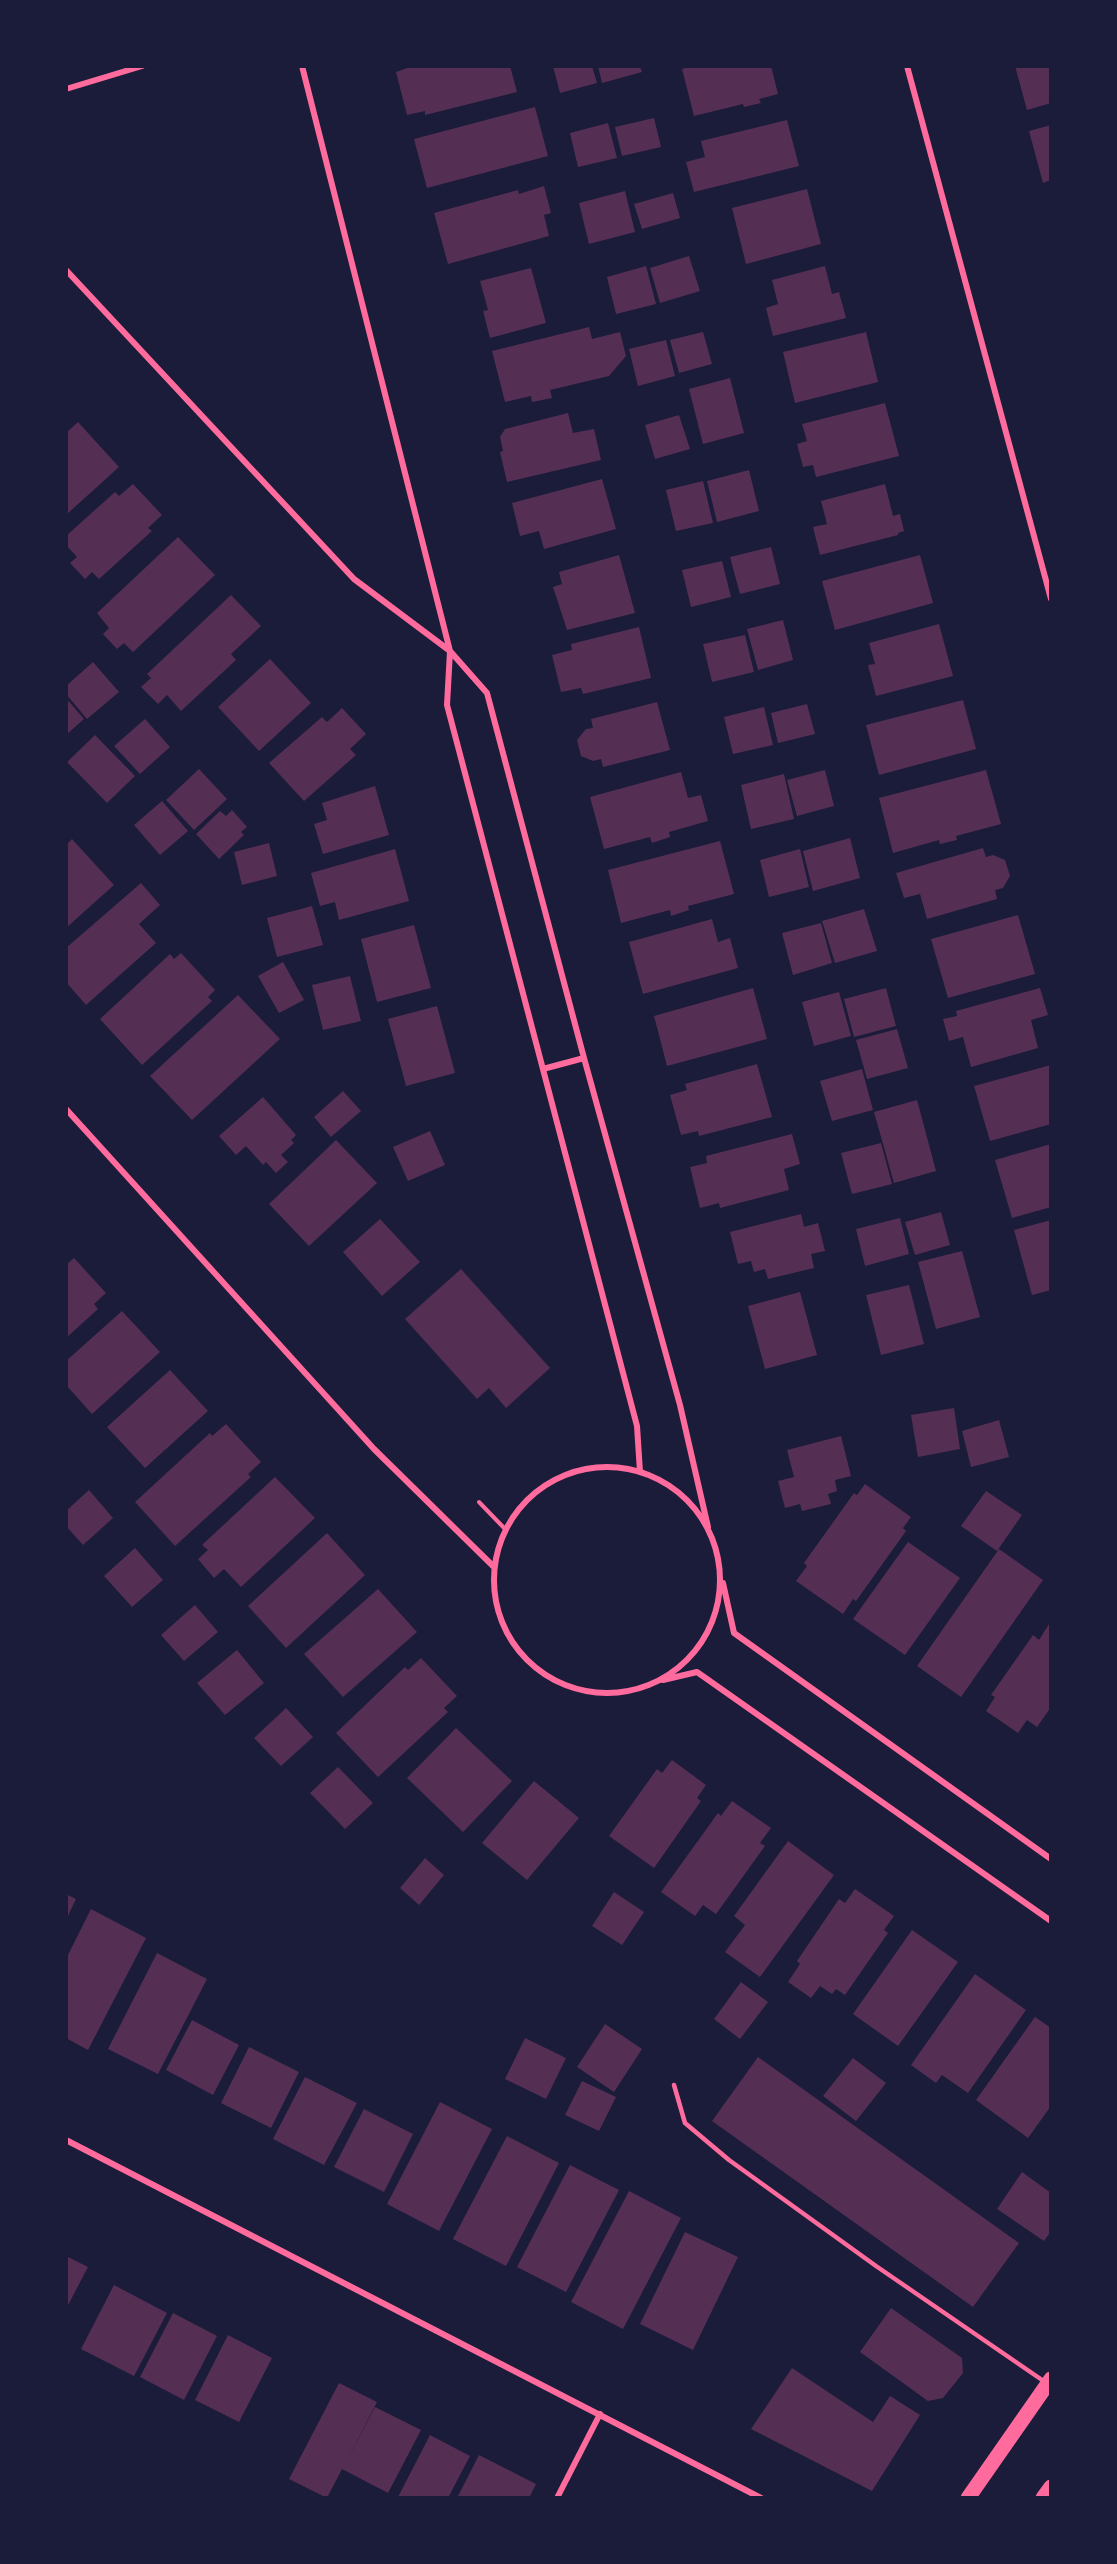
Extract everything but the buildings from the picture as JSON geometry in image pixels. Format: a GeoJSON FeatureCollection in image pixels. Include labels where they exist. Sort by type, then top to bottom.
{"type":"FeatureCollection","features":[{"type":"Feature","properties":{"kind":"main road"},"geometry":{"type":"LineString","coordinates":[[968,2498],[1049,2382]]}},
{"type":"Feature","properties":{"kind":"main road"},"geometry":{"type":"LineString","coordinates":[[1043,2498],[1051,2487]]}},
{"type":"Feature","properties":{"kind":"street"},"geometry":{"type":"LineString","coordinates":[[66,89],[142,66]]}},
{"type":"Feature","properties":{"kind":"street"},"geometry":{"type":"LineString","coordinates":[[302,66],[450,651],[447,705],[637,1426],[640,1472]]}},
{"type":"Feature","properties":{"kind":"street"},"geometry":{"type":"LineString","coordinates":[[907,66],[1051,599]]}},
{"type":"Feature","properties":{"kind":"street"},"geometry":{"type":"LineString","coordinates":[[66,270],[354,579],[450,651],[487,693],[584,1058],[680,1405],[708,1527],[717,1550],[734,1633],[1051,1859]]}},
{"type":"Feature","properties":{"kind":"street"},"geometry":{"type":"LineString","coordinates":[[543,1069],[584,1058]]}},
{"type":"Feature","properties":{"kind":"street"},"geometry":{"type":"LineString","coordinates":[[66,1109],[374,1449],[494,1567]]}},
{"type":"Feature","properties":{"kind":"street"},"geometry":{"type":"LineString","coordinates":[[708,1527],[690,1503],[667,1484],[640,1472],[608,1467],[577,1471],[567,1475],[548,1484],[524,1503],[506,1530],[494,1567],[495,1594],[501,1621],[514,1645],[532,1665],[554,1681],[580,1690],[607,1694],[634,1690],[698,1672],[1051,1921]]}},
{"type":"Feature","properties":{"kind":"street"},"geometry":{"type":"LineString","coordinates":[[660,1681],[681,1666],[699,1647],[712,1624],[719,1600],[721,1574]]}},
{"type":"Feature","properties":{"kind":"street"},"geometry":{"type":"LineString","coordinates":[[66,2140],[761,2498]]}},
{"type":"Feature","properties":{"kind":"street"},"geometry":{"type":"LineString","coordinates":[[557,2498],[600,2414]]}},
{"type":"Feature","properties":{"kind":"lane"},"geometry":{"type":"LineString","coordinates":[[675,2085],[685,2123],[729,2160],[876,2266],[1049,2382]]}},
{"type":"Feature","properties":{"kind":"path"},"geometry":{"type":"LineString","coordinates":[[479,1502],[506,1530]]}}]}
